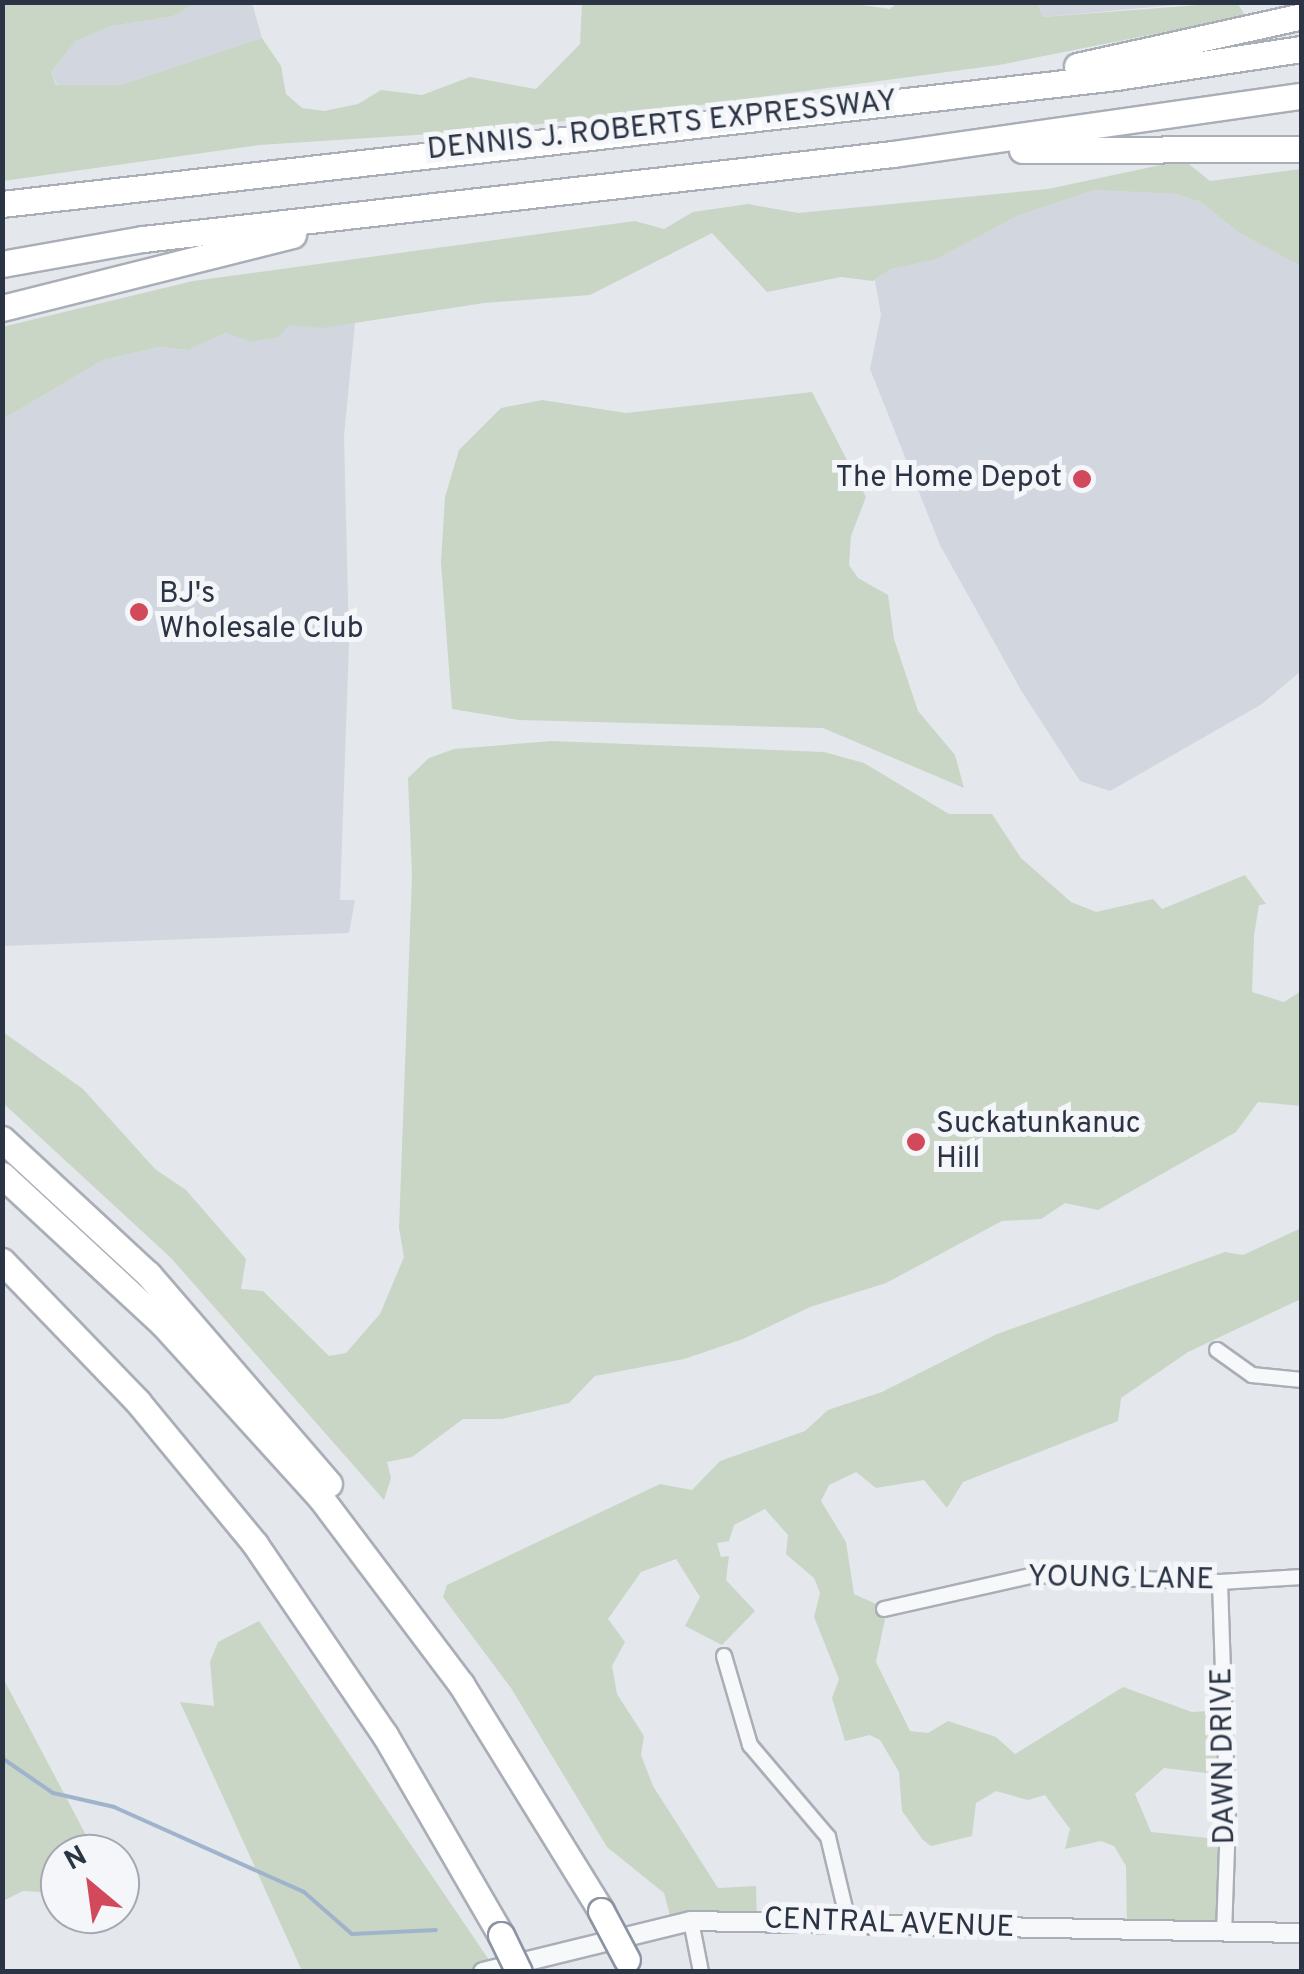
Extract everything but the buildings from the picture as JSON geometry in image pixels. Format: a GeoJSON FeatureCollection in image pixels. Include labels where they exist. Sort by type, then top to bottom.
{"type":"FeatureCollection","features":[{"type":"Feature","properties":{"kind":"highway"},"geometry":{"type":"LineString","coordinates":[[812,110],[1148,53],[1302,16]]}},
{"type":"Feature","properties":{"kind":"highway","name":"DENNIS J. ROBERTS EXPRESSWAY"},"geometry":{"type":"LineString","coordinates":[[9,204],[1163,72],[1302,49]]}},
{"type":"Feature","properties":{"kind":"highway","name":"DENNIS J. ROBERTS EXPRESSWAY"},"geometry":{"type":"LineString","coordinates":[[446,202],[892,154],[1302,96]]}},
{"type":"Feature","properties":{"kind":"highway"},"geometry":{"type":"LineString","coordinates":[[892,154],[1302,149]]}},
{"type":"Feature","properties":{"kind":"highway"},"geometry":{"type":"LineString","coordinates":[[2,264],[143,239],[446,202]]}},
{"type":"Feature","properties":{"kind":"highway"},"geometry":{"type":"LineString","coordinates":[[2,308],[179,260],[446,202]]}},
{"type":"Feature","properties":{"kind":"highway"},"geometry":{"type":"LineString","coordinates":[[2,1139],[148,1274],[274,1413],[414,1602],[601,1911],[630,1966]]}},
{"type":"Feature","properties":{"kind":"highway"},"geometry":{"type":"LineString","coordinates":[[2,1175],[130,1290],[260,1427],[462,1684]]}},
{"type":"Feature","properties":{"kind":"highway"},"geometry":{"type":"LineString","coordinates":[[2,1261],[169,1437],[255,1544],[385,1735],[519,1972]]}},
{"type":"Feature","properties":{"kind":"street"},"geometry":{"type":"LineString","coordinates":[[1217,1350],[1252,1375],[1302,1380]]}},
{"type":"Feature","properties":{"kind":"street","name":"YOUNG LANE"},"geometry":{"type":"LineString","coordinates":[[884,1610],[1034,1575],[1220,1582],[1302,1577]]}},
{"type":"Feature","properties":{"kind":"street","name":"DAWN DRIVE"},"geometry":{"type":"LineString","coordinates":[[1220,1582],[1228,1819],[1224,1931]]}},
{"type":"Feature","properties":{"kind":"street"},"geometry":{"type":"LineString","coordinates":[[724,1656],[750,1745],[828,1837],[848,1925]]}},
{"type":"Feature","properties":{"kind":"street"},"geometry":{"type":"LineString","coordinates":[[691,1921],[702,1972]]}},
{"type":"Feature","properties":{"kind":"street","name":"CENTRAL AVENUE"},"geometry":{"type":"LineString","coordinates":[[483,1972],[691,1921],[1302,1933]]}},
{"type":"Feature","properties":{"kind":"shaded area"},"geometry":{"type":"Polygon","coordinates":[[[196,3],[252,3],[262,38],[121,85],[57,85],[51,72],[74,41],[112,26],[173,16],[196,3]]]}},
{"type":"Feature","properties":{"kind":"shaded area"},"geometry":{"type":"Polygon","coordinates":[[[1037,3],[1197,3],[1043,17],[1037,3]]]}},
{"type":"Feature","properties":{"kind":"shaded area"},"geometry":{"type":"Polygon","coordinates":[[[1094,190],[1175,194],[1201,202],[1239,233],[1301,266],[1301,671],[1262,704],[1110,791],[1080,781],[1022,692],[940,545],[870,369],[881,315],[875,280],[891,269],[935,260],[1017,216],[1094,190]]]}},
{"type":"Feature","properties":{"kind":"shaded area"},"geometry":{"type":"Polygon","coordinates":[[[355,323],[344,436],[349,642],[340,900],[355,900],[349,933],[3,946],[3,419],[103,360],[159,347],[188,350],[226,333],[250,342],[289,325],[355,323]]]}},
{"type":"Feature","properties":{"kind":"green space"},"geometry":{"type":"Polygon","coordinates":[[[841,2],[890,9],[898,2],[1037,3],[1043,17],[1237,2],[1245,16],[999,65],[671,109],[478,131],[259,145],[3,181],[3,3],[196,3],[173,16],[112,26],[75,41],[51,72],[56,85],[121,85],[262,38],[281,66],[286,94],[302,108],[324,111],[358,104],[381,90],[422,95],[470,77],[536,89],[580,44],[582,3],[841,2]]]}},
{"type":"Feature","properties":{"kind":"green space"},"geometry":{"type":"Polygon","coordinates":[[[1184,160],[1210,181],[1301,169],[1301,266],[1239,233],[1201,202],[1175,194],[1094,190],[1017,216],[935,260],[891,269],[873,281],[841,277],[767,292],[712,233],[590,295],[484,303],[322,328],[289,325],[279,337],[250,342],[226,333],[188,350],[159,347],[103,360],[3,419],[2,327],[193,281],[635,221],[664,229],[693,212],[748,204],[798,213],[1048,189],[1184,160]]]}},
{"type":"Feature","properties":{"kind":"green space"},"geometry":{"type":"Polygon","coordinates":[[[812,392],[866,497],[851,536],[849,565],[858,578],[888,595],[894,639],[918,711],[955,755],[964,788],[823,728],[519,720],[452,709],[441,562],[445,497],[459,450],[501,408],[542,400],[626,413],[812,392]]]}},
{"type":"Feature","properties":{"kind":"green space"},"geometry":{"type":"Polygon","coordinates":[[[552,741],[824,752],[864,763],[949,814],[992,814],[1021,858],[1071,902],[1096,912],[1153,899],[1162,909],[1245,875],[1266,904],[1259,905],[1254,935],[1252,992],[1284,1002],[1301,991],[1301,1106],[1258,1102],[1236,1132],[1098,1210],[1065,1203],[1041,1219],[1002,1221],[886,1283],[810,1307],[743,1339],[684,1359],[595,1376],[569,1403],[502,1419],[463,1419],[412,1457],[387,1462],[391,1478],[384,1500],[171,1258],[3,1103],[3,1032],[83,1089],[155,1169],[186,1190],[246,1259],[241,1289],[263,1291],[329,1356],[346,1353],[380,1314],[404,1257],[399,1228],[412,876],[408,778],[429,758],[454,749],[552,741]]]}},
{"type":"Feature","properties":{"kind":"green space"},"geometry":{"type":"Polygon","coordinates":[[[1301,1228],[1301,1299],[1188,1352],[1121,1398],[1118,1421],[963,1482],[947,1508],[924,1480],[876,1488],[856,1472],[829,1485],[821,1501],[846,1542],[854,1594],[887,1609],[876,1662],[910,1731],[928,1733],[948,1721],[996,1737],[1015,1754],[1123,1687],[1192,1712],[1223,1710],[1223,1775],[1164,1768],[1135,1794],[1151,1832],[1226,1840],[1224,1928],[1127,1927],[1126,1866],[1114,1846],[1101,1841],[1065,1849],[1070,1829],[1045,1795],[1028,1800],[996,1791],[976,1803],[972,1836],[931,1846],[923,1840],[902,1811],[899,1772],[880,1740],[870,1735],[845,1741],[832,1698],[839,1679],[814,1617],[820,1593],[814,1578],[786,1554],[788,1535],[765,1509],[734,1525],[729,1541],[717,1543],[721,1557],[729,1556],[726,1580],[755,1611],[722,1645],[685,1626],[700,1597],[676,1559],[641,1572],[608,1619],[625,1642],[612,1666],[617,1694],[644,1736],[641,1755],[653,1786],[718,1888],[756,1886],[757,1925],[672,1923],[664,1893],[607,1847],[511,1688],[443,1597],[447,1585],[660,1484],[692,1490],[720,1461],[805,1431],[828,1410],[882,1392],[997,1334],[1225,1252],[1243,1255],[1301,1228]]]}},
{"type":"Feature","properties":{"kind":"green space"},"geometry":{"type":"Polygon","coordinates":[[[259,1621],[489,1960],[490,1971],[302,1971],[180,1702],[214,1706],[210,1662],[218,1642],[259,1621]]]}},
{"type":"Feature","properties":{"kind":"green space"},"geometry":{"type":"Polygon","coordinates":[[[3,1678],[85,1834],[40,1834],[40,1892],[23,1891],[3,1901],[3,1678]]]}},
{"type":"Feature","properties":{"kind":"waterway"},"geometry":{"type":"LineString","coordinates":[[2,1758],[53,1793],[114,1807],[304,1892],[352,1934],[436,1930]]}},
{"type":"Feature","properties":{"kind":"place","name":"The Home Depot"},"geometry":{"type":"Point","coordinates":[1082,479]}},
{"type":"Feature","properties":{"kind":"place","name":"BJ's Wholesale Club"},"geometry":{"type":"Point","coordinates":[139,612]}},
{"type":"Feature","properties":{"kind":"place","name":"Suckatunkanuc Hill"},"geometry":{"type":"Point","coordinates":[916,1142]}}]}
